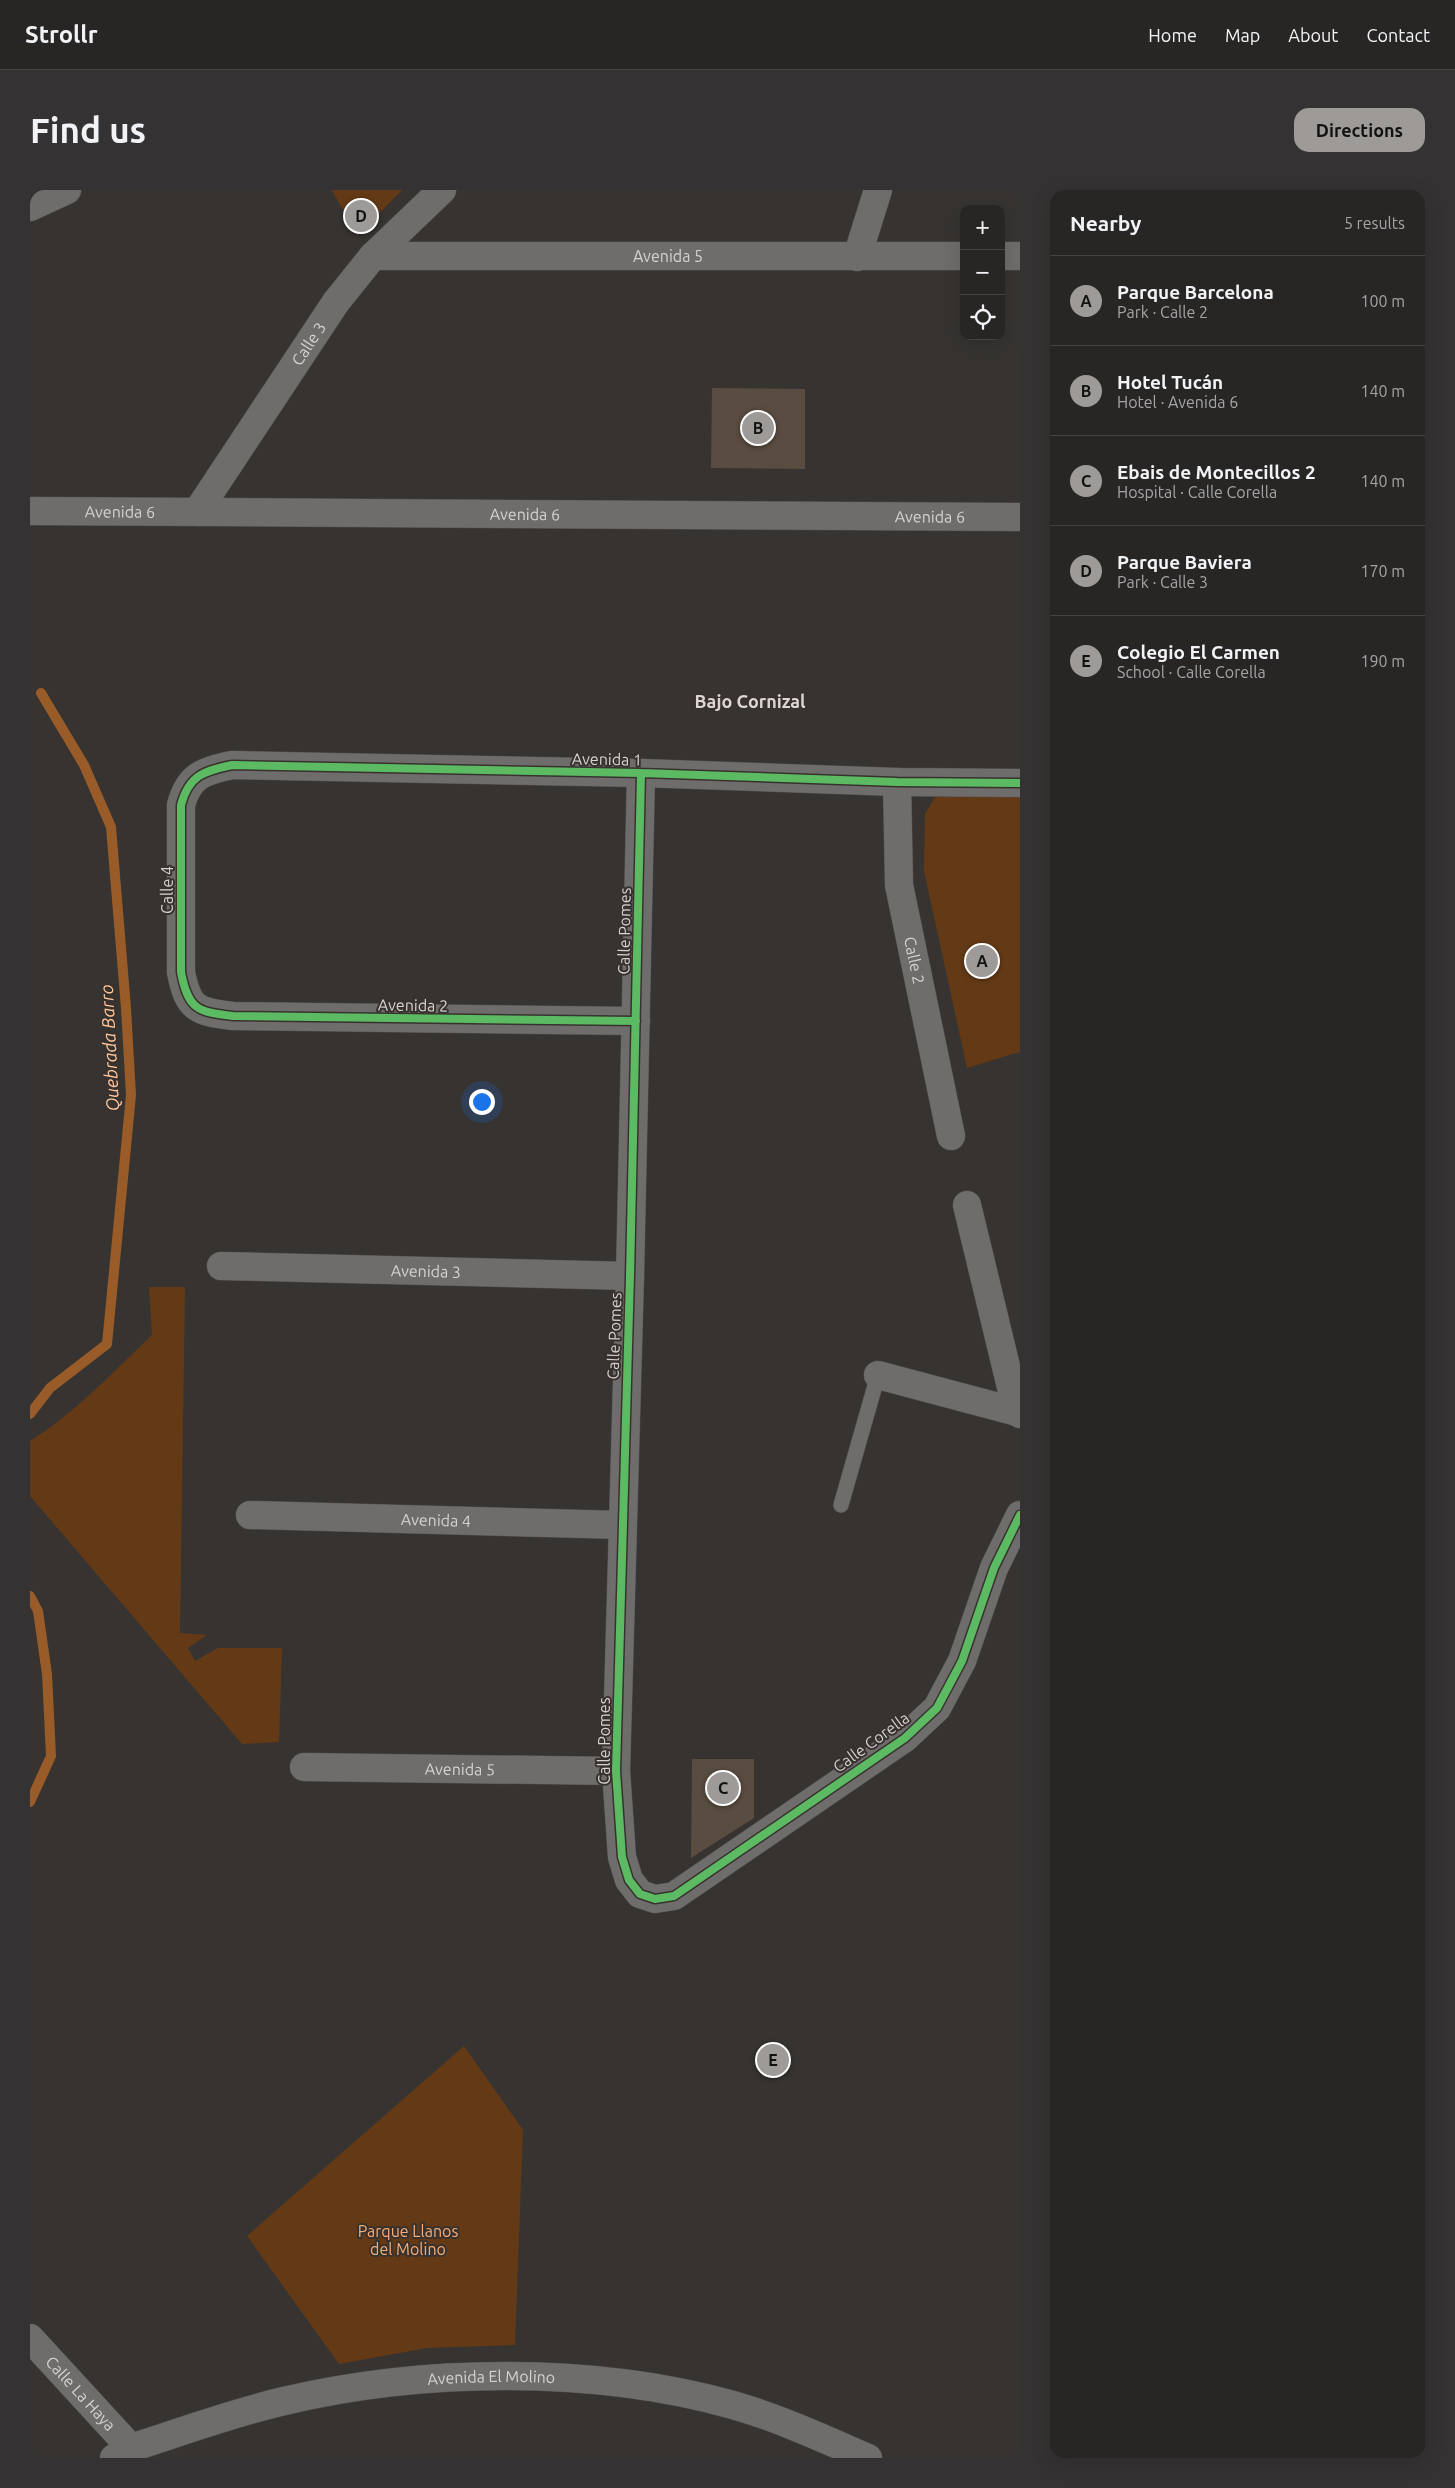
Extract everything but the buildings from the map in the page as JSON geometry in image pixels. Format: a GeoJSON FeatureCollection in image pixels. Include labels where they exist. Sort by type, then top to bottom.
{"type":"FeatureCollection","features":[{"type":"Feature","properties":{"kind":"street"},"geometry":{"type":"LineString","coordinates":[[30,207],[67,190]]}},
{"type":"Feature","properties":{"kind":"street","name":"Calle 3"},"geometry":{"type":"LineString","coordinates":[[197,512],[336,302],[373,256],[442,190]]}},
{"type":"Feature","properties":{"kind":"street"},"geometry":{"type":"LineString","coordinates":[[858,257],[878,190]]}},
{"type":"Feature","properties":{"kind":"street","name":"Avenida 5"},"geometry":{"type":"LineString","coordinates":[[373,256],[960,256]]}},
{"type":"Feature","properties":{"kind":"street"},"geometry":{"type":"LineString","coordinates":[[1005,256],[1020,256]]}},
{"type":"Feature","properties":{"kind":"street","name":"Avenida 6"},"geometry":{"type":"LineString","coordinates":[[30,511],[1020,517]]}},
{"type":"Feature","properties":{"kind":"street","name":"Avenida 1"},"geometry":{"type":"LineString","coordinates":[[196,778],[211,770],[232,766],[641,774],[897,782],[1020,783]]}},
{"type":"Feature","properties":{"kind":"street","name":"Calle Pomes"},"geometry":{"type":"LineString","coordinates":[[640,1894],[629,1880],[622,1857],[616,1771],[630,1276],[641,774]]}},
{"type":"Feature","properties":{"kind":"street","name":"Calle 4"},"geometry":{"type":"LineString","coordinates":[[192,1006],[184,988],[181,972],[181,805],[186,789],[196,778]]}},
{"type":"Feature","properties":{"kind":"street","name":"Calle 2"},"geometry":{"type":"LineString","coordinates":[[897,782],[899,885],[952,1136]]}},
{"type":"Feature","properties":{"kind":"street","name":"Avenida 2"},"geometry":{"type":"LineString","coordinates":[[192,1006],[206,1013],[233,1016],[636,1021]]}},
{"type":"Feature","properties":{"kind":"street"},"geometry":{"type":"LineString","coordinates":[[878,1375],[1018,1413],[967,1205]]}},
{"type":"Feature","properties":{"kind":"street","name":"Avenida 3"},"geometry":{"type":"LineString","coordinates":[[222,1266],[630,1276]]}},
{"type":"Feature","properties":{"kind":"street","name":"Avenida 4"},"geometry":{"type":"LineString","coordinates":[[250,1515],[622,1525]]}},
{"type":"Feature","properties":{"kind":"street","name":"Calle Corella"},"geometry":{"type":"LineString","coordinates":[[640,1894],[655,1899],[674,1896],[905,1738],[937,1708],[962,1661],[994,1568],[1017,1524]]}},
{"type":"Feature","properties":{"kind":"street","name":"Avenida 5"},"geometry":{"type":"LineString","coordinates":[[304,1767],[616,1771]]}},
{"type":"Feature","properties":{"kind":"street","name":"Calle La Haya"},"geometry":{"type":"LineString","coordinates":[[30,2338],[122,2453]]}},
{"type":"Feature","properties":{"kind":"street","name":"Avenida El Molino"},"geometry":{"type":"LineString","coordinates":[[122,2453],[284,2401],[357,2387],[409,2382],[517,2377],[590,2380],[663,2389],[734,2405],[801,2429],[868,2458]]}},
{"type":"Feature","properties":{"kind":"lane"},"geometry":{"type":"LineString","coordinates":[[841,1505],[878,1375]]}},
{"type":"Feature","properties":{"kind":"green space"},"geometry":{"type":"Polygon","coordinates":[[[332,190],[402,190],[357,236],[332,190]]]}},
{"type":"Feature","properties":{"kind":"green space"},"geometry":{"type":"Polygon","coordinates":[[[1020,796],[1020,1052],[967,1068],[924,871],[925,814],[935,797],[1020,796]]]}},
{"type":"Feature","properties":{"kind":"green space"},"geometry":{"type":"Polygon","coordinates":[[[149,1287],[185,1287],[180,1633],[207,1635],[188,1648],[195,1661],[218,1648],[282,1648],[279,1742],[242,1744],[30,1496],[30,1441],[78,1405],[152,1335],[149,1287]]]}},
{"type":"Feature","properties":{"kind":"green space","name":"Parque Llanos del Molino"},"geometry":{"type":"Polygon","coordinates":[[[464,2046],[523,2130],[515,2345],[427,2348],[339,2364],[247,2236],[464,2046]]]}},
{"type":"Feature","properties":{"kind":"waterway","name":"Quebrada Barro"},"geometry":{"type":"LineString","coordinates":[[30,1414],[50,1388],[107,1344],[131,1095],[111,827],[84,765],[41,693]]}},
{"type":"Feature","properties":{"kind":"waterway","name":"Quebrada Barro"},"geometry":{"type":"LineString","coordinates":[[30,1596],[38,1611],[47,1674],[51,1756],[30,1802]]}},
{"type":"Feature","properties":{"kind":"cycle path"},"geometry":{"type":"LineString","coordinates":[[636,1021],[233,1016],[203,1010],[191,1001],[181,972],[181,805],[188,787],[206,772],[232,765],[641,773],[897,782],[1020,783]]}},
{"type":"Feature","properties":{"kind":"cycle path"},"geometry":{"type":"LineString","coordinates":[[641,773],[630,1276],[616,1771],[622,1857],[629,1880],[640,1894],[655,1899],[674,1896],[905,1738],[937,1708],[962,1661],[994,1568],[1020,1515]]}},
{"type":"Feature","properties":{"kind":"place","name":"Parque Baviera"},"geometry":{"type":"Point","coordinates":[361,216]}},
{"type":"Feature","properties":{"kind":"place","name":"Hotel Tucán"},"geometry":{"type":"Point","coordinates":[758,428]}},
{"type":"Feature","properties":{"kind":"place","name":"Parque Barcelona"},"geometry":{"type":"Point","coordinates":[982,961]}},
{"type":"Feature","properties":{"kind":"place","name":"Ebais de Montecillos 2"},"geometry":{"type":"Point","coordinates":[723,1788]}},
{"type":"Feature","properties":{"kind":"place","name":"Colegio El Carmen"},"geometry":{"type":"Point","coordinates":[773,2060]}},
{"type":"Feature","properties":{"kind":"district","name":"Bajo Cornizal"},"geometry":{"type":"Point","coordinates":[750,701]}}]}
